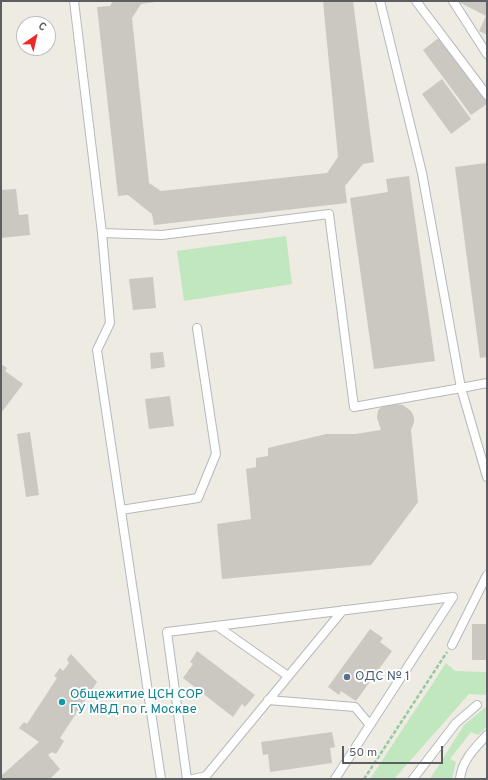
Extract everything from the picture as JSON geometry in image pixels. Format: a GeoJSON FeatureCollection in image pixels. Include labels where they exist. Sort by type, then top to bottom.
{"type":"FeatureCollection","features":[{"type":"Feature","properties":{"kind":"lane"},"geometry":{"type":"LineString","coordinates":[[74,1],[102,233],[110,323],[97,350],[161,779]]}},
{"type":"Feature","properties":{"kind":"lane"},"geometry":{"type":"LineString","coordinates":[[380,1],[422,173],[461,388],[487,478]]}},
{"type":"Feature","properties":{"kind":"lane"},"geometry":{"type":"LineString","coordinates":[[416,1],[487,95]]}},
{"type":"Feature","properties":{"kind":"lane"},"geometry":{"type":"LineString","coordinates":[[452,1],[487,54]]}},
{"type":"Feature","properties":{"kind":"lane"},"geometry":{"type":"LineString","coordinates":[[102,233],[162,235],[329,214],[354,407],[487,383]]}},
{"type":"Feature","properties":{"kind":"lane"},"geometry":{"type":"LineString","coordinates":[[121,510],[198,498],[216,454],[197,328]]}},
{"type":"Feature","properties":{"kind":"lane"},"geometry":{"type":"LineString","coordinates":[[452,645],[487,575]]}},
{"type":"Feature","properties":{"kind":"lane"},"geometry":{"type":"LineString","coordinates":[[187,779],[167,632],[453,597],[335,779]]}},
{"type":"Feature","properties":{"kind":"lane"},"geometry":{"type":"LineString","coordinates":[[193,779],[208,777],[268,700],[343,610]]}},
{"type":"Feature","properties":{"kind":"lane"},"geometry":{"type":"LineString","coordinates":[[217,626],[288,676]]}},
{"type":"Feature","properties":{"kind":"lane"},"geometry":{"type":"LineString","coordinates":[[268,700],[355,707],[370,726]]}},
{"type":"Feature","properties":{"kind":"lane"},"geometry":{"type":"LineString","coordinates":[[413,779],[456,723],[478,705]]}},
{"type":"Feature","properties":{"kind":"lane"},"geometry":{"type":"LineString","coordinates":[[460,779],[460,774],[468,756],[487,735]]}},
{"type":"Feature","properties":{"kind":"path"},"geometry":{"type":"LineString","coordinates":[[364,779],[452,645]]}},
{"type":"Feature","properties":{"kind":"green space"},"geometry":{"type":"Polygon","coordinates":[[[286,236],[292,284],[184,301],[177,251],[286,236]]]}},
{"type":"Feature","properties":{"kind":"green space"},"geometry":{"type":"Polygon","coordinates":[[[446,663],[455,671],[487,672],[487,695],[469,694],[394,779],[370,779],[446,663]]]}},
{"type":"Feature","properties":{"kind":"green space"},"geometry":{"type":"Polygon","coordinates":[[[487,706],[487,726],[478,735],[471,732],[450,759],[456,762],[452,779],[430,779],[464,725],[487,706]]]}},
{"type":"Feature","properties":{"kind":"building"},"geometry":{"type":"Polygon","coordinates":[[[113,1],[155,1],[141,4],[132,18],[149,183],[161,191],[327,173],[338,157],[323,1],[353,1],[374,162],[363,164],[345,186],[347,203],[154,225],[152,214],[128,195],[118,196],[97,7],[110,6],[113,1]]]}},
{"type":"Feature","properties":{"kind":"building"},"geometry":{"type":"Polygon","coordinates":[[[457,1],[487,1],[487,35],[479,31],[486,16],[457,1]]]}},
{"type":"Feature","properties":{"kind":"building"},"geometry":{"type":"Polygon","coordinates":[[[440,37],[487,99],[487,104],[471,115],[423,50],[440,37]]]}},
{"type":"Feature","properties":{"kind":"building"},"geometry":{"type":"Polygon","coordinates":[[[442,79],[471,119],[451,134],[422,94],[442,79]]]}},
{"type":"Feature","properties":{"kind":"building"},"geometry":{"type":"Polygon","coordinates":[[[487,163],[487,357],[480,358],[455,167],[487,163]]]}},
{"type":"Feature","properties":{"kind":"building"},"geometry":{"type":"Polygon","coordinates":[[[409,176],[435,361],[374,369],[350,198],[388,192],[386,179],[409,176]]]}},
{"type":"Feature","properties":{"kind":"building"},"geometry":{"type":"Polygon","coordinates":[[[16,189],[19,215],[28,214],[30,235],[1,238],[1,190],[16,189]]]}},
{"type":"Feature","properties":{"kind":"building"},"geometry":{"type":"Polygon","coordinates":[[[153,277],[156,308],[133,310],[129,279],[153,277]]]}},
{"type":"Feature","properties":{"kind":"building"},"geometry":{"type":"Polygon","coordinates":[[[163,352],[165,367],[151,369],[150,353],[163,352]]]}},
{"type":"Feature","properties":{"kind":"building"},"geometry":{"type":"Polygon","coordinates":[[[1,364],[7,368],[5,371],[23,384],[1,413],[1,364]]]}},
{"type":"Feature","properties":{"kind":"building"},"geometry":{"type":"Polygon","coordinates":[[[170,396],[174,426],[149,429],[145,399],[170,396]]]}},
{"type":"Feature","properties":{"kind":"building"},"geometry":{"type":"Polygon","coordinates":[[[384,405],[403,405],[411,411],[414,417],[411,430],[418,502],[371,565],[222,579],[217,524],[251,519],[246,469],[256,467],[256,458],[268,456],[268,448],[326,434],[355,434],[381,430],[377,418],[378,410],[384,405]]]}},
{"type":"Feature","properties":{"kind":"building"},"geometry":{"type":"Polygon","coordinates":[[[30,432],[39,495],[26,497],[17,434],[30,432]]]}},
{"type":"Feature","properties":{"kind":"building"},"geometry":{"type":"Polygon","coordinates":[[[472,624],[487,624],[487,660],[472,660],[472,624]]]}},
{"type":"Feature","properties":{"kind":"building"},"geometry":{"type":"Polygon","coordinates":[[[370,629],[383,638],[380,642],[392,651],[356,701],[341,691],[339,695],[328,687],[370,629]]]}},
{"type":"Feature","properties":{"kind":"building"},"geometry":{"type":"Polygon","coordinates":[[[197,651],[255,695],[245,707],[242,704],[233,717],[183,678],[193,664],[190,662],[197,651]]]}},
{"type":"Feature","properties":{"kind":"building","name":"Общежитие ЦСН СОР ГУ МВД по г. Москве"},"geometry":{"type":"Polygon","coordinates":[[[71,654],[97,682],[60,738],[64,741],[56,754],[52,752],[48,755],[60,769],[50,779],[1,779],[1,776],[39,742],[19,728],[24,722],[27,724],[57,678],[54,676],[60,668],[63,671],[69,663],[67,659],[71,654]]]}},
{"type":"Feature","properties":{"kind":"building"},"geometry":{"type":"Polygon","coordinates":[[[332,732],[335,747],[330,748],[332,763],[270,772],[268,754],[263,755],[261,742],[332,732]]]}},
{"type":"Feature","properties":{"kind":"place","name":"ОДС № 1"},"geometry":{"type":"Point","coordinates":[347,677]}},
{"type":"Feature","properties":{"kind":"place","name":"Общежитие ЦСН СОР ГУ МВД по г. Москве"},"geometry":{"type":"Point","coordinates":[62,702]}}]}
